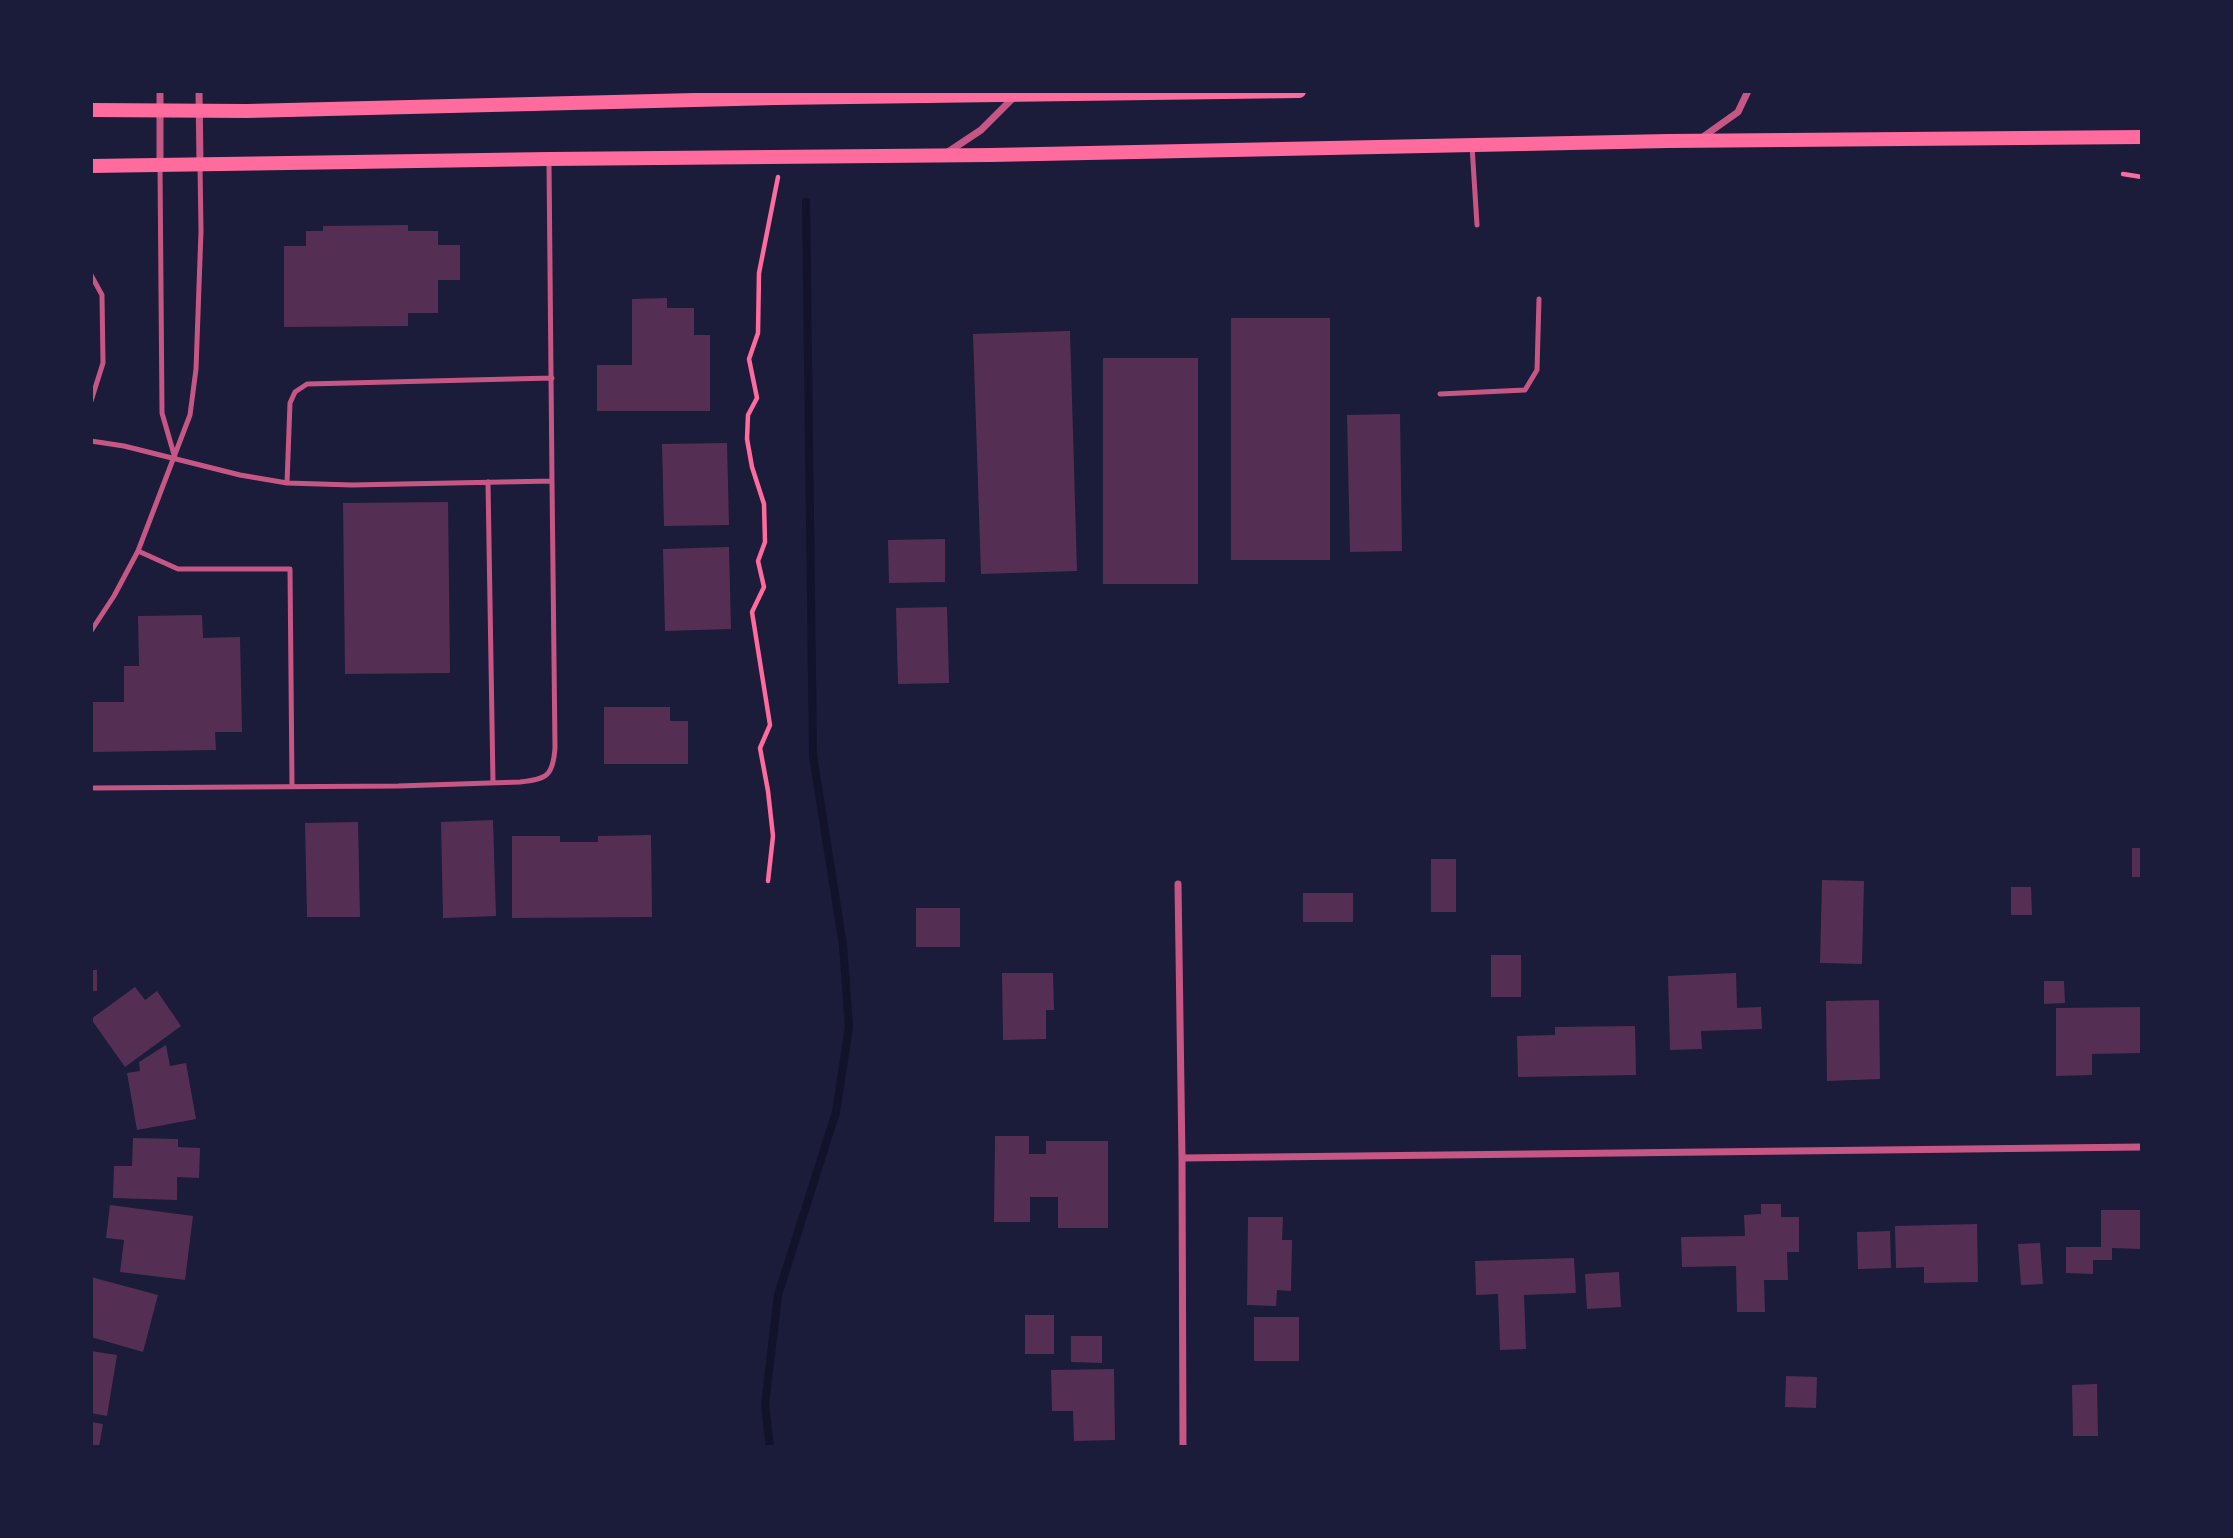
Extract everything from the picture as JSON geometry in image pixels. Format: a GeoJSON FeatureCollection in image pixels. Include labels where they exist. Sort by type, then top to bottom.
{"type":"FeatureCollection","features":[{"type":"Feature","properties":{"kind":"main road"},"geometry":{"type":"LineString","coordinates":[[91,110],[199,110],[617,97],[1299,91]]}},
{"type":"Feature","properties":{"kind":"main road"},"geometry":{"type":"LineString","coordinates":[[91,166],[943,155],[1696,141],[2142,137]]}},
{"type":"Feature","properties":{"kind":"street"},"geometry":{"type":"LineString","coordinates":[[160,91],[160,165]]}},
{"type":"Feature","properties":{"kind":"street"},"geometry":{"type":"LineString","coordinates":[[199,91],[200,165]]}},
{"type":"Feature","properties":{"kind":"street"},"geometry":{"type":"LineString","coordinates":[[1696,141],[1738,112],[1748,91]]}},
{"type":"Feature","properties":{"kind":"street"},"geometry":{"type":"LineString","coordinates":[[943,155],[981,130],[1016,94]]}},
{"type":"Feature","properties":{"kind":"street"},"geometry":{"type":"LineString","coordinates":[[1178,884],[1183,1447]]}},
{"type":"Feature","properties":{"kind":"street"},"geometry":{"type":"LineString","coordinates":[[1182,1158],[2142,1147]]}},
{"type":"Feature","properties":{"kind":"lane"},"geometry":{"type":"LineString","coordinates":[[1472,146],[1477,225]]}},
{"type":"Feature","properties":{"kind":"lane"},"geometry":{"type":"LineString","coordinates":[[91,788],[493,783],[540,780],[548,775],[554,764],[549,159]]}},
{"type":"Feature","properties":{"kind":"lane"},"geometry":{"type":"LineString","coordinates":[[160,165],[162,413],[175,458]]}},
{"type":"Feature","properties":{"kind":"lane"},"geometry":{"type":"LineString","coordinates":[[91,631],[114,596],[138,551],[190,415],[196,369],[201,231],[200,165]]}},
{"type":"Feature","properties":{"kind":"lane"},"geometry":{"type":"LineString","coordinates":[[91,275],[102,295],[103,363],[91,401]]}},
{"type":"Feature","properties":{"kind":"lane"},"geometry":{"type":"LineString","coordinates":[[1440,394],[1525,390],[1536,370],[1539,299]]}},
{"type":"Feature","properties":{"kind":"lane"},"geometry":{"type":"LineString","coordinates":[[287,483],[290,403],[295,392],[307,384],[552,378]]}},
{"type":"Feature","properties":{"kind":"lane"},"geometry":{"type":"LineString","coordinates":[[91,442],[124,446],[240,475],[287,483],[352,485],[552,481]]}},
{"type":"Feature","properties":{"kind":"lane"},"geometry":{"type":"LineString","coordinates":[[488,482],[493,783]]}},
{"type":"Feature","properties":{"kind":"lane"},"geometry":{"type":"LineString","coordinates":[[138,551],[178,569],[290,569],[292,785]]}},
{"type":"Feature","properties":{"kind":"path"},"geometry":{"type":"LineString","coordinates":[[768,881],[772,836],[768,790],[760,748],[770,725],[752,612],[764,587],[758,561],[765,542],[764,504],[752,467],[747,439],[748,415],[757,398],[749,359],[758,333],[759,272],[777,190],[779,157]]}},
{"type":"Feature","properties":{"kind":"path"},"geometry":{"type":"LineString","coordinates":[[2123,174],[2142,177]]}},
{"type":"Feature","properties":{"kind":"building"},"geometry":{"type":"Polygon","coordinates":[[[408,225],[408,231],[438,231],[438,245],[460,245],[460,280],[438,280],[438,313],[408,313],[408,326],[284,327],[284,246],[306,246],[306,231],[323,231],[323,226],[408,225]]]}},
{"type":"Feature","properties":{"kind":"building"},"geometry":{"type":"Polygon","coordinates":[[[667,298],[667,308],[694,308],[694,335],[710,335],[710,411],[597,411],[597,365],[632,365],[632,299],[667,298]]]}},
{"type":"Feature","properties":{"kind":"building"},"geometry":{"type":"Polygon","coordinates":[[[1231,318],[1330,318],[1330,560],[1231,560],[1231,318]]]}},
{"type":"Feature","properties":{"kind":"building"},"geometry":{"type":"Polygon","coordinates":[[[1070,331],[1077,571],[981,574],[973,334],[1070,331]]]}},
{"type":"Feature","properties":{"kind":"building"},"geometry":{"type":"Polygon","coordinates":[[[1103,358],[1198,358],[1198,584],[1103,584],[1103,358]]]}},
{"type":"Feature","properties":{"kind":"building"},"geometry":{"type":"Polygon","coordinates":[[[1400,414],[1402,551],[1350,552],[1347,415],[1400,414]]]}},
{"type":"Feature","properties":{"kind":"building"},"geometry":{"type":"Polygon","coordinates":[[[727,443],[729,525],[664,526],[662,444],[727,443]]]}},
{"type":"Feature","properties":{"kind":"building"},"geometry":{"type":"Polygon","coordinates":[[[448,502],[450,673],[345,674],[343,503],[448,502]]]}},
{"type":"Feature","properties":{"kind":"building"},"geometry":{"type":"Polygon","coordinates":[[[945,539],[945,582],[889,583],[888,540],[945,539]]]}},
{"type":"Feature","properties":{"kind":"building"},"geometry":{"type":"Polygon","coordinates":[[[729,547],[731,629],[665,631],[663,549],[729,547]]]}},
{"type":"Feature","properties":{"kind":"building"},"geometry":{"type":"Polygon","coordinates":[[[947,607],[949,683],[898,684],[896,608],[947,607]]]}},
{"type":"Feature","properties":{"kind":"building"},"geometry":{"type":"Polygon","coordinates":[[[202,615],[203,638],[240,637],[242,732],[215,732],[216,750],[91,752],[91,702],[124,702],[124,666],[139,666],[138,616],[202,615]]]}},
{"type":"Feature","properties":{"kind":"building"},"geometry":{"type":"Polygon","coordinates":[[[604,707],[670,707],[670,721],[688,721],[688,764],[604,764],[604,707]]]}},
{"type":"Feature","properties":{"kind":"building"},"geometry":{"type":"Polygon","coordinates":[[[493,820],[496,916],[443,918],[441,822],[493,820]]]}},
{"type":"Feature","properties":{"kind":"building"},"geometry":{"type":"Polygon","coordinates":[[[358,822],[360,917],[307,917],[305,823],[358,822]]]}},
{"type":"Feature","properties":{"kind":"building"},"geometry":{"type":"Polygon","coordinates":[[[651,835],[652,917],[512,918],[512,836],[560,836],[560,842],[598,842],[598,836],[651,835]]]}},
{"type":"Feature","properties":{"kind":"building"},"geometry":{"type":"Polygon","coordinates":[[[2132,848],[2142,848],[2142,877],[2132,877],[2132,848]]]}},
{"type":"Feature","properties":{"kind":"building"},"geometry":{"type":"Polygon","coordinates":[[[1431,859],[1456,859],[1456,912],[1431,912],[1431,859]]]}},
{"type":"Feature","properties":{"kind":"building"},"geometry":{"type":"Polygon","coordinates":[[[1822,880],[1864,881],[1862,964],[1820,963],[1822,880]]]}},
{"type":"Feature","properties":{"kind":"building"},"geometry":{"type":"Polygon","coordinates":[[[2011,887],[2031,887],[2032,915],[2011,915],[2011,887]]]}},
{"type":"Feature","properties":{"kind":"building"},"geometry":{"type":"Polygon","coordinates":[[[1303,893],[1353,893],[1353,922],[1303,922],[1303,893]]]}},
{"type":"Feature","properties":{"kind":"building"},"geometry":{"type":"Polygon","coordinates":[[[916,908],[960,908],[960,947],[916,947],[916,908]]]}},
{"type":"Feature","properties":{"kind":"building"},"geometry":{"type":"Polygon","coordinates":[[[1491,955],[1521,955],[1521,997],[1491,997],[1491,955]]]}},
{"type":"Feature","properties":{"kind":"building"},"geometry":{"type":"Polygon","coordinates":[[[91,970],[97,970],[97,991],[91,991],[91,970]]]}},
{"type":"Feature","properties":{"kind":"building"},"geometry":{"type":"Polygon","coordinates":[[[1002,973],[1053,973],[1054,1010],[1046,1010],[1046,1039],[1003,1040],[1002,973]]]}},
{"type":"Feature","properties":{"kind":"building"},"geometry":{"type":"Polygon","coordinates":[[[1736,973],[1737,1008],[1761,1007],[1762,1029],[1701,1031],[1702,1049],[1670,1050],[1668,976],[1736,973]]]}},
{"type":"Feature","properties":{"kind":"building"},"geometry":{"type":"Polygon","coordinates":[[[2044,981],[2064,981],[2065,1003],[2044,1004],[2044,981]]]}},
{"type":"Feature","properties":{"kind":"building"},"geometry":{"type":"Polygon","coordinates":[[[135,987],[145,1000],[157,991],[181,1026],[125,1067],[91,1019],[135,987]]]}},
{"type":"Feature","properties":{"kind":"building"},"geometry":{"type":"Polygon","coordinates":[[[1879,1000],[1880,1079],[1827,1081],[1826,1001],[1879,1000]]]}},
{"type":"Feature","properties":{"kind":"building"},"geometry":{"type":"Polygon","coordinates":[[[2142,1007],[2142,1053],[2092,1054],[2092,1075],[2056,1076],[2056,1008],[2142,1007]]]}},
{"type":"Feature","properties":{"kind":"building"},"geometry":{"type":"Polygon","coordinates":[[[1635,1026],[1636,1075],[1518,1077],[1517,1036],[1555,1035],[1555,1027],[1635,1026]]]}},
{"type":"Feature","properties":{"kind":"building"},"geometry":{"type":"Polygon","coordinates":[[[166,1045],[170,1066],[186,1063],[196,1119],[137,1130],[127,1073],[140,1071],[139,1062],[166,1045]]]}},
{"type":"Feature","properties":{"kind":"building"},"geometry":{"type":"Polygon","coordinates":[[[995,1136],[1029,1136],[1029,1154],[1046,1154],[1046,1141],[1108,1141],[1108,1228],[1058,1228],[1058,1197],[1030,1197],[1030,1222],[994,1222],[995,1136]]]}},
{"type":"Feature","properties":{"kind":"building"},"geometry":{"type":"Polygon","coordinates":[[[133,1138],[178,1139],[178,1147],[200,1148],[199,1178],[177,1177],[177,1200],[113,1198],[114,1166],[132,1166],[133,1138]]]}},
{"type":"Feature","properties":{"kind":"building"},"geometry":{"type":"Polygon","coordinates":[[[1761,1204],[1781,1204],[1781,1217],[1799,1217],[1799,1252],[1787,1252],[1788,1280],[1764,1280],[1765,1312],[1737,1312],[1736,1266],[1682,1267],[1681,1237],[1745,1236],[1744,1215],[1761,1214],[1761,1204]]]}},
{"type":"Feature","properties":{"kind":"building"},"geometry":{"type":"Polygon","coordinates":[[[110,1205],[193,1216],[185,1280],[120,1272],[124,1240],[106,1238],[110,1205]]]}},
{"type":"Feature","properties":{"kind":"building"},"geometry":{"type":"Polygon","coordinates":[[[2101,1210],[2142,1210],[2142,1249],[2112,1248],[2112,1260],[2093,1260],[2093,1274],[2066,1273],[2066,1247],[2101,1247],[2101,1210]]]}},
{"type":"Feature","properties":{"kind":"building"},"geometry":{"type":"Polygon","coordinates":[[[1248,1217],[1283,1217],[1282,1240],[1292,1240],[1291,1291],[1277,1290],[1276,1306],[1247,1305],[1248,1217]]]}},
{"type":"Feature","properties":{"kind":"building"},"geometry":{"type":"Polygon","coordinates":[[[1977,1224],[1978,1282],[1924,1283],[1924,1267],[1896,1268],[1895,1226],[1977,1224]]]}},
{"type":"Feature","properties":{"kind":"building"},"geometry":{"type":"Polygon","coordinates":[[[1890,1231],[1891,1268],[1858,1269],[1857,1232],[1890,1231]]]}},
{"type":"Feature","properties":{"kind":"building"},"geometry":{"type":"Polygon","coordinates":[[[2040,1243],[2043,1284],[2021,1285],[2018,1244],[2040,1243]]]}},
{"type":"Feature","properties":{"kind":"building"},"geometry":{"type":"Polygon","coordinates":[[[1574,1258],[1576,1293],[1524,1295],[1526,1349],[1500,1350],[1498,1294],[1476,1295],[1475,1261],[1574,1258]]]}},
{"type":"Feature","properties":{"kind":"building"},"geometry":{"type":"Polygon","coordinates":[[[1619,1272],[1621,1307],[1587,1309],[1585,1274],[1619,1272]]]}},
{"type":"Feature","properties":{"kind":"building"},"geometry":{"type":"Polygon","coordinates":[[[91,1277],[158,1295],[143,1352],[91,1337],[91,1277]]]}},
{"type":"Feature","properties":{"kind":"building"},"geometry":{"type":"Polygon","coordinates":[[[1025,1315],[1054,1315],[1054,1354],[1025,1354],[1025,1315]]]}},
{"type":"Feature","properties":{"kind":"building"},"geometry":{"type":"Polygon","coordinates":[[[1254,1317],[1299,1317],[1299,1361],[1254,1361],[1254,1317]]]}},
{"type":"Feature","properties":{"kind":"building"},"geometry":{"type":"Polygon","coordinates":[[[1071,1336],[1102,1336],[1102,1363],[1071,1362],[1071,1336]]]}},
{"type":"Feature","properties":{"kind":"building"},"geometry":{"type":"Polygon","coordinates":[[[91,1351],[117,1355],[107,1416],[91,1413],[91,1351]]]}},
{"type":"Feature","properties":{"kind":"building"},"geometry":{"type":"Polygon","coordinates":[[[1114,1369],[1115,1440],[1074,1441],[1073,1411],[1052,1411],[1051,1370],[1114,1369]]]}},
{"type":"Feature","properties":{"kind":"building"},"geometry":{"type":"Polygon","coordinates":[[[1786,1376],[1817,1377],[1816,1408],[1785,1407],[1786,1376]]]}},
{"type":"Feature","properties":{"kind":"building"},"geometry":{"type":"Polygon","coordinates":[[[2097,1384],[2098,1436],[2073,1436],[2072,1385],[2097,1384]]]}},
{"type":"Feature","properties":{"kind":"building"},"geometry":{"type":"Polygon","coordinates":[[[91,1422],[103,1424],[99,1447],[91,1447],[91,1422]]]}},
{"type":"Feature","properties":{"kind":"waterway"},"geometry":{"type":"LineString","coordinates":[[770,1447],[765,1405],[778,1295],[836,1112],[849,1027],[843,945],[813,756],[806,202]]}}]}
